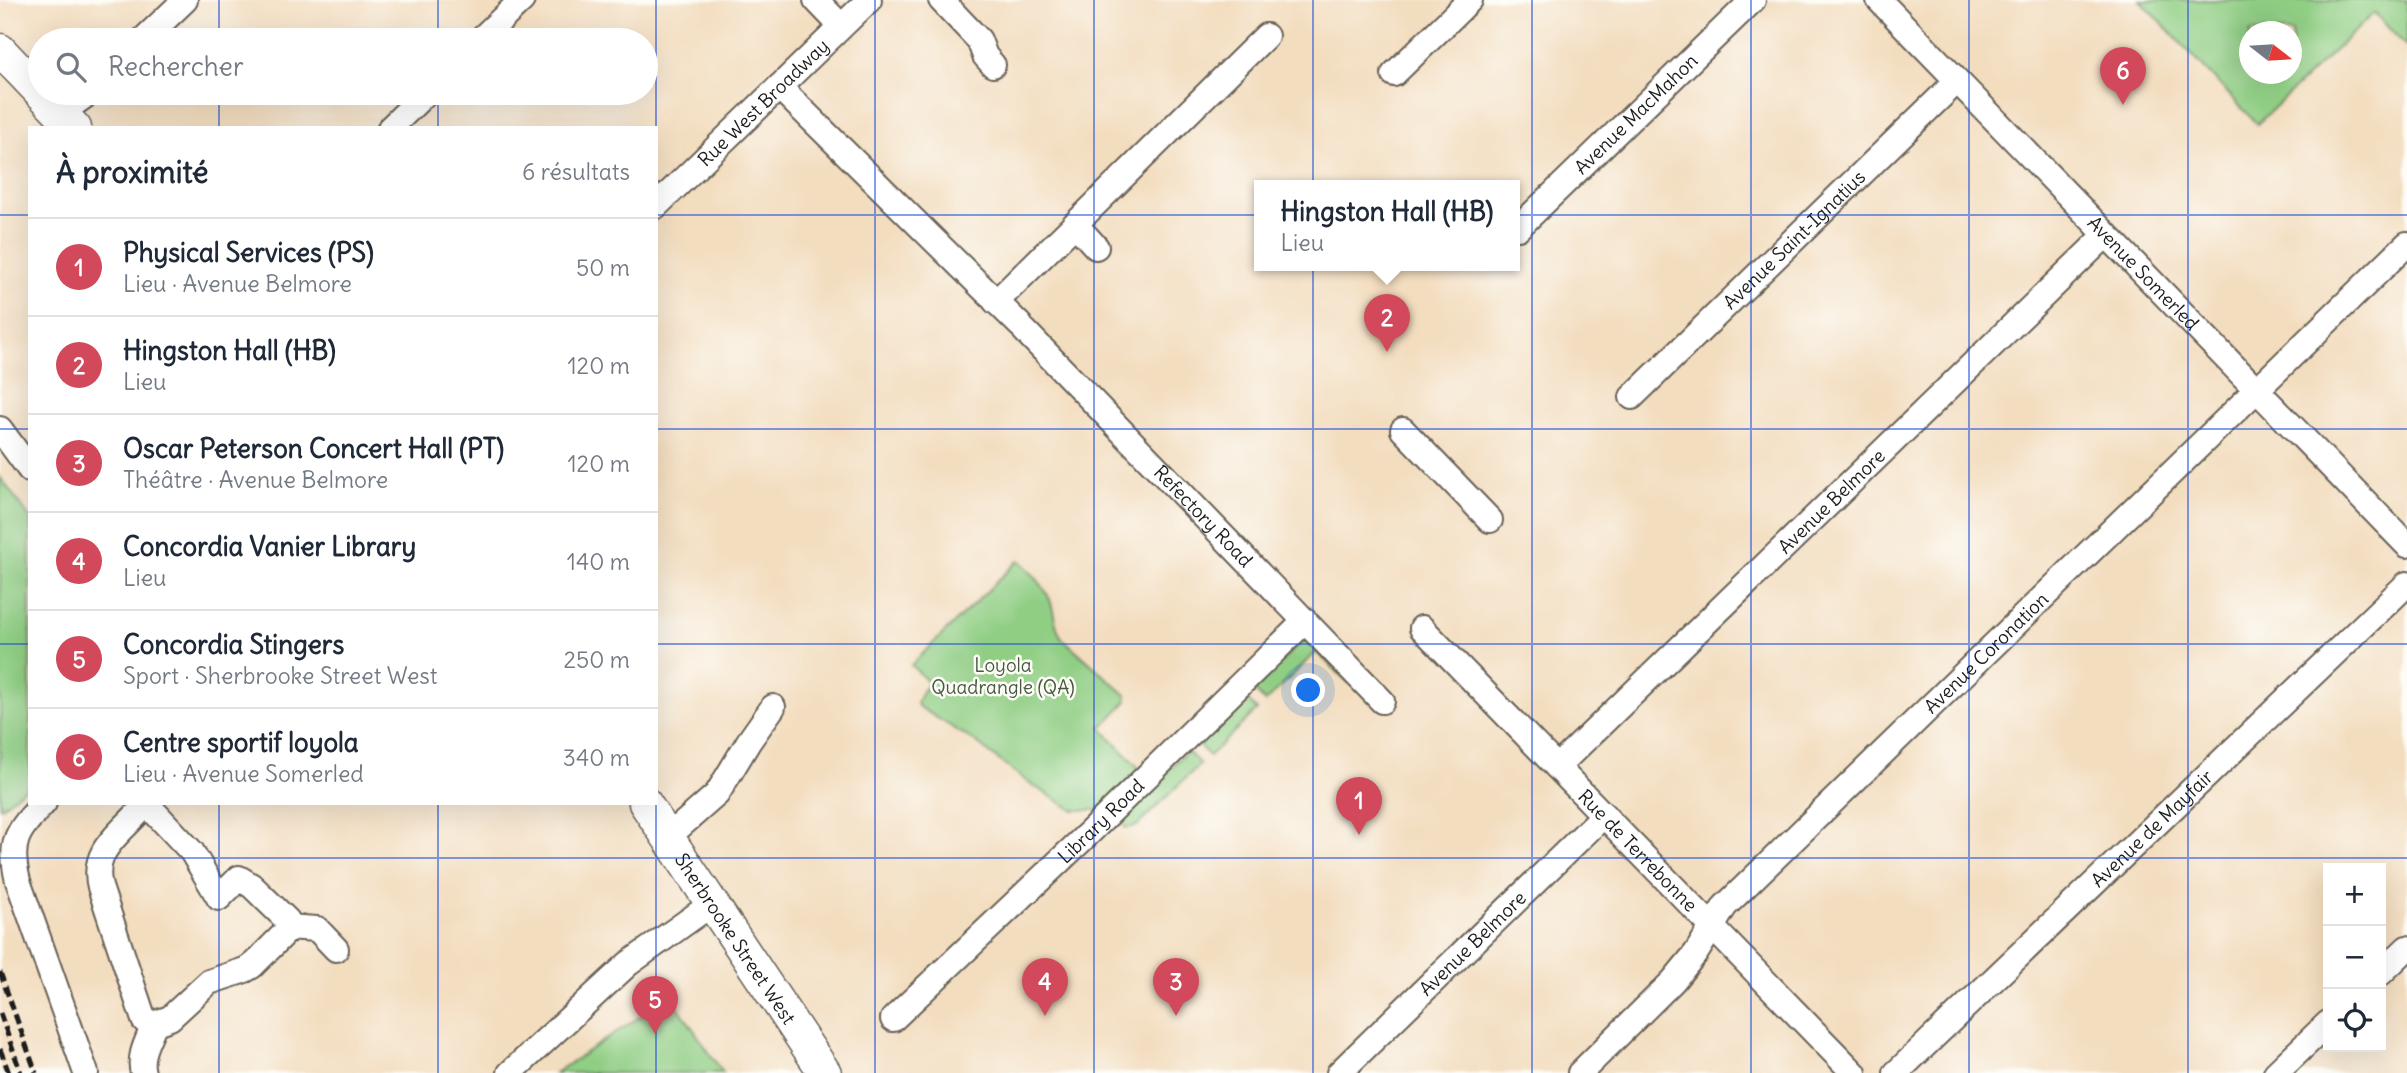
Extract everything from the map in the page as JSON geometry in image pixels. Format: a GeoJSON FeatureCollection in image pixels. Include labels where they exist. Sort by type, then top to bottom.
{"type":"FeatureCollection","features":[{"type":"Feature","properties":{"kind":"main road"},"geometry":{"type":"LineString","coordinates":[[1,51],[28,78]]}},
{"type":"Feature","properties":{"kind":"main road","name":"Sherbrooke Street West"},"geometry":{"type":"LineString","coordinates":[[646,805],[825,1073]]}},
{"type":"Feature","properties":{"kind":"street"},"geometry":{"type":"LineString","coordinates":[[156,28],[185,0]]}},
{"type":"Feature","properties":{"kind":"street"},"geometry":{"type":"LineString","coordinates":[[493,28],[522,0]]}},
{"type":"Feature","properties":{"kind":"street"},"geometry":{"type":"LineString","coordinates":[[816,0],[841,26]]}},
{"type":"Feature","properties":{"kind":"street","name":"Rue West Broadway"},"geometry":{"type":"LineString","coordinates":[[658,204],[869,0]]}},
{"type":"Feature","properties":{"kind":"street"},"geometry":{"type":"LineString","coordinates":[[941,0],[979,40],[985,56],[993,65]]}},
{"type":"Feature","properties":{"kind":"street"},"geometry":{"type":"LineString","coordinates":[[1394,74],[1470,0]]}},
{"type":"Feature","properties":{"kind":"street","name":"Avenue MacMahon"},"geometry":{"type":"LineString","coordinates":[[1520,226],[1753,0]]}},
{"type":"Feature","properties":{"kind":"street","name":"Avenue Somerled"},"geometry":{"type":"LineString","coordinates":[[1879,0],[2407,545]]}},
{"type":"Feature","properties":{"kind":"street"},"geometry":{"type":"LineString","coordinates":[[996,302],[1266,36]]}},
{"type":"Feature","properties":{"kind":"street","name":"Avenue Saint-Ignatius"},"geometry":{"type":"LineString","coordinates":[[1632,397],[1956,82]]}},
{"type":"Feature","properties":{"kind":"street","name":"Refectory Road"},"geometry":{"type":"LineString","coordinates":[[779,88],[1022,328],[1382,701]]}},
{"type":"Feature","properties":{"kind":"street"},"geometry":{"type":"LineString","coordinates":[[392,126],[414,105]]}},
{"type":"Feature","properties":{"kind":"street"},"geometry":{"type":"LineString","coordinates":[[1075,224],[1096,247]]}},
{"type":"Feature","properties":{"kind":"street","name":"Avenue Belmore"},"geometry":{"type":"LineString","coordinates":[[1557,767],[2106,235]]}},
{"type":"Feature","properties":{"kind":"street","name":"Avenue Coronation"},"geometry":{"type":"LineString","coordinates":[[1580,1073],[1667,988],[1696,953],[1725,906],[2407,244]]}},
{"type":"Feature","properties":{"kind":"street"},"geometry":{"type":"LineString","coordinates":[[0,429],[28,467]]}},
{"type":"Feature","properties":{"kind":"street"},"geometry":{"type":"LineString","coordinates":[[1403,430],[1490,520]]}},
{"type":"Feature","properties":{"kind":"street","name":"Avenue de Mayfair"},"geometry":{"type":"LineString","coordinates":[[1896,1073],[2407,584]]}},
{"type":"Feature","properties":{"kind":"street","name":"Library Road"},"geometry":{"type":"LineString","coordinates":[[893,1019],[1090,832],[1305,621]]}},
{"type":"Feature","properties":{"kind":"street","name":"Rue de Terrebonne"},"geometry":{"type":"LineString","coordinates":[[1422,628],[1854,1073]]}},
{"type":"Feature","properties":{"kind":"street"},"geometry":{"type":"LineString","coordinates":[[668,836],[717,794],[773,707]]}},
{"type":"Feature","properties":{"kind":"street"},"geometry":{"type":"LineString","coordinates":[[42,805],[21,828],[12,856],[18,881],[86,1073]]}},
{"type":"Feature","properties":{"kind":"street"},"geometry":{"type":"LineString","coordinates":[[143,805],[102,854],[97,869],[100,887],[144,1020],[154,1025],[170,1018],[209,982],[245,971],[252,966],[286,932],[287,920],[245,880],[239,878],[219,898],[192,852],[146,805]]}},
{"type":"Feature","properties":{"kind":"street","name":"Avenue Belmore"},"geometry":{"type":"LineString","coordinates":[[1339,1073],[1604,815]]}},
{"type":"Feature","properties":{"kind":"street"},"geometry":{"type":"LineString","coordinates":[[510,1073],[628,964],[713,903]]}},
{"type":"Feature","properties":{"kind":"street"},"geometry":{"type":"LineString","coordinates":[[287,927],[317,929],[336,949]]}},
{"type":"Feature","properties":{"kind":"street"},"geometry":{"type":"LineString","coordinates":[[2386,968],[2407,948]]}},
{"type":"Feature","properties":{"kind":"street"},"geometry":{"type":"LineString","coordinates":[[143,1073],[140,1064],[142,1055],[154,1025]]}},
{"type":"Feature","properties":{"kind":"street"},"geometry":{"type":"LineString","coordinates":[[2276,1073],[2323,1028]]}},
{"type":"Feature","properties":{"kind":"green space"},"geometry":{"type":"Polygon","coordinates":[[[2140,0],[2407,0],[2407,47],[2374,13],[2302,81],[2302,21],[2239,21],[2239,84],[2299,84],[2257,124],[2140,0]]]}},
{"type":"Feature","properties":{"kind":"green space"},"geometry":{"type":"Polygon","coordinates":[[[0,477],[28,515],[28,786],[0,808],[0,477]]]}},
{"type":"Feature","properties":{"kind":"green space","name":"Loyola Quadrangle (QA)"},"geometry":{"type":"Polygon","coordinates":[[[1019,560],[1047,594],[1062,638],[1126,695],[1127,701],[1101,728],[1140,769],[1099,810],[1073,810],[1029,783],[974,741],[917,703],[929,683],[911,665],[1019,560]]]}},
{"type":"Feature","properties":{"kind":"green space"},"geometry":{"type":"Polygon","coordinates":[[[1306,638],[1349,683],[1316,652],[1265,702],[1252,688],[1306,638]]]}},
{"type":"Feature","properties":{"kind":"green space"},"geometry":{"type":"Polygon","coordinates":[[[1244,696],[1257,710],[1209,756],[1196,742],[1244,696]]]}},
{"type":"Feature","properties":{"kind":"green space"},"geometry":{"type":"Polygon","coordinates":[[[1187,751],[1200,764],[1137,826],[1126,828],[1118,820],[1187,751]]]}},
{"type":"Feature","properties":{"kind":"green space"},"geometry":{"type":"Polygon","coordinates":[[[671,996],[723,1073],[555,1073],[671,996]]]}},
{"type":"Feature","properties":{"kind":"railway"},"geometry":{"type":"LineString","coordinates":[[0,972],[36,1073]]}},
{"type":"Feature","properties":{"kind":"railway"},"geometry":{"type":"LineString","coordinates":[[0,1013],[21,1073]]}},
{"type":"Feature","properties":{"kind":"railway"},"geometry":{"type":"LineString","coordinates":[[0,1049],[9,1073]]}},
{"type":"Feature","properties":{"kind":"place","name":"Centre sportif loyola"},"geometry":{"type":"Point","coordinates":[2123,105]}},
{"type":"Feature","properties":{"kind":"place","name":"Hingston Hall (HB)"},"geometry":{"type":"Point","coordinates":[1387,352]}},
{"type":"Feature","properties":{"kind":"place","name":"Physical Services (PS)"},"geometry":{"type":"Point","coordinates":[1359,835]}},
{"type":"Feature","properties":{"kind":"place","name":"Concordia Vanier Library"},"geometry":{"type":"Point","coordinates":[1045,1016]}},
{"type":"Feature","properties":{"kind":"place","name":"Oscar Peterson Concert Hall (PT)"},"geometry":{"type":"Point","coordinates":[1176,1016]}},
{"type":"Feature","properties":{"kind":"place","name":"Concordia Stingers"},"geometry":{"type":"Point","coordinates":[655,1034]}}]}
